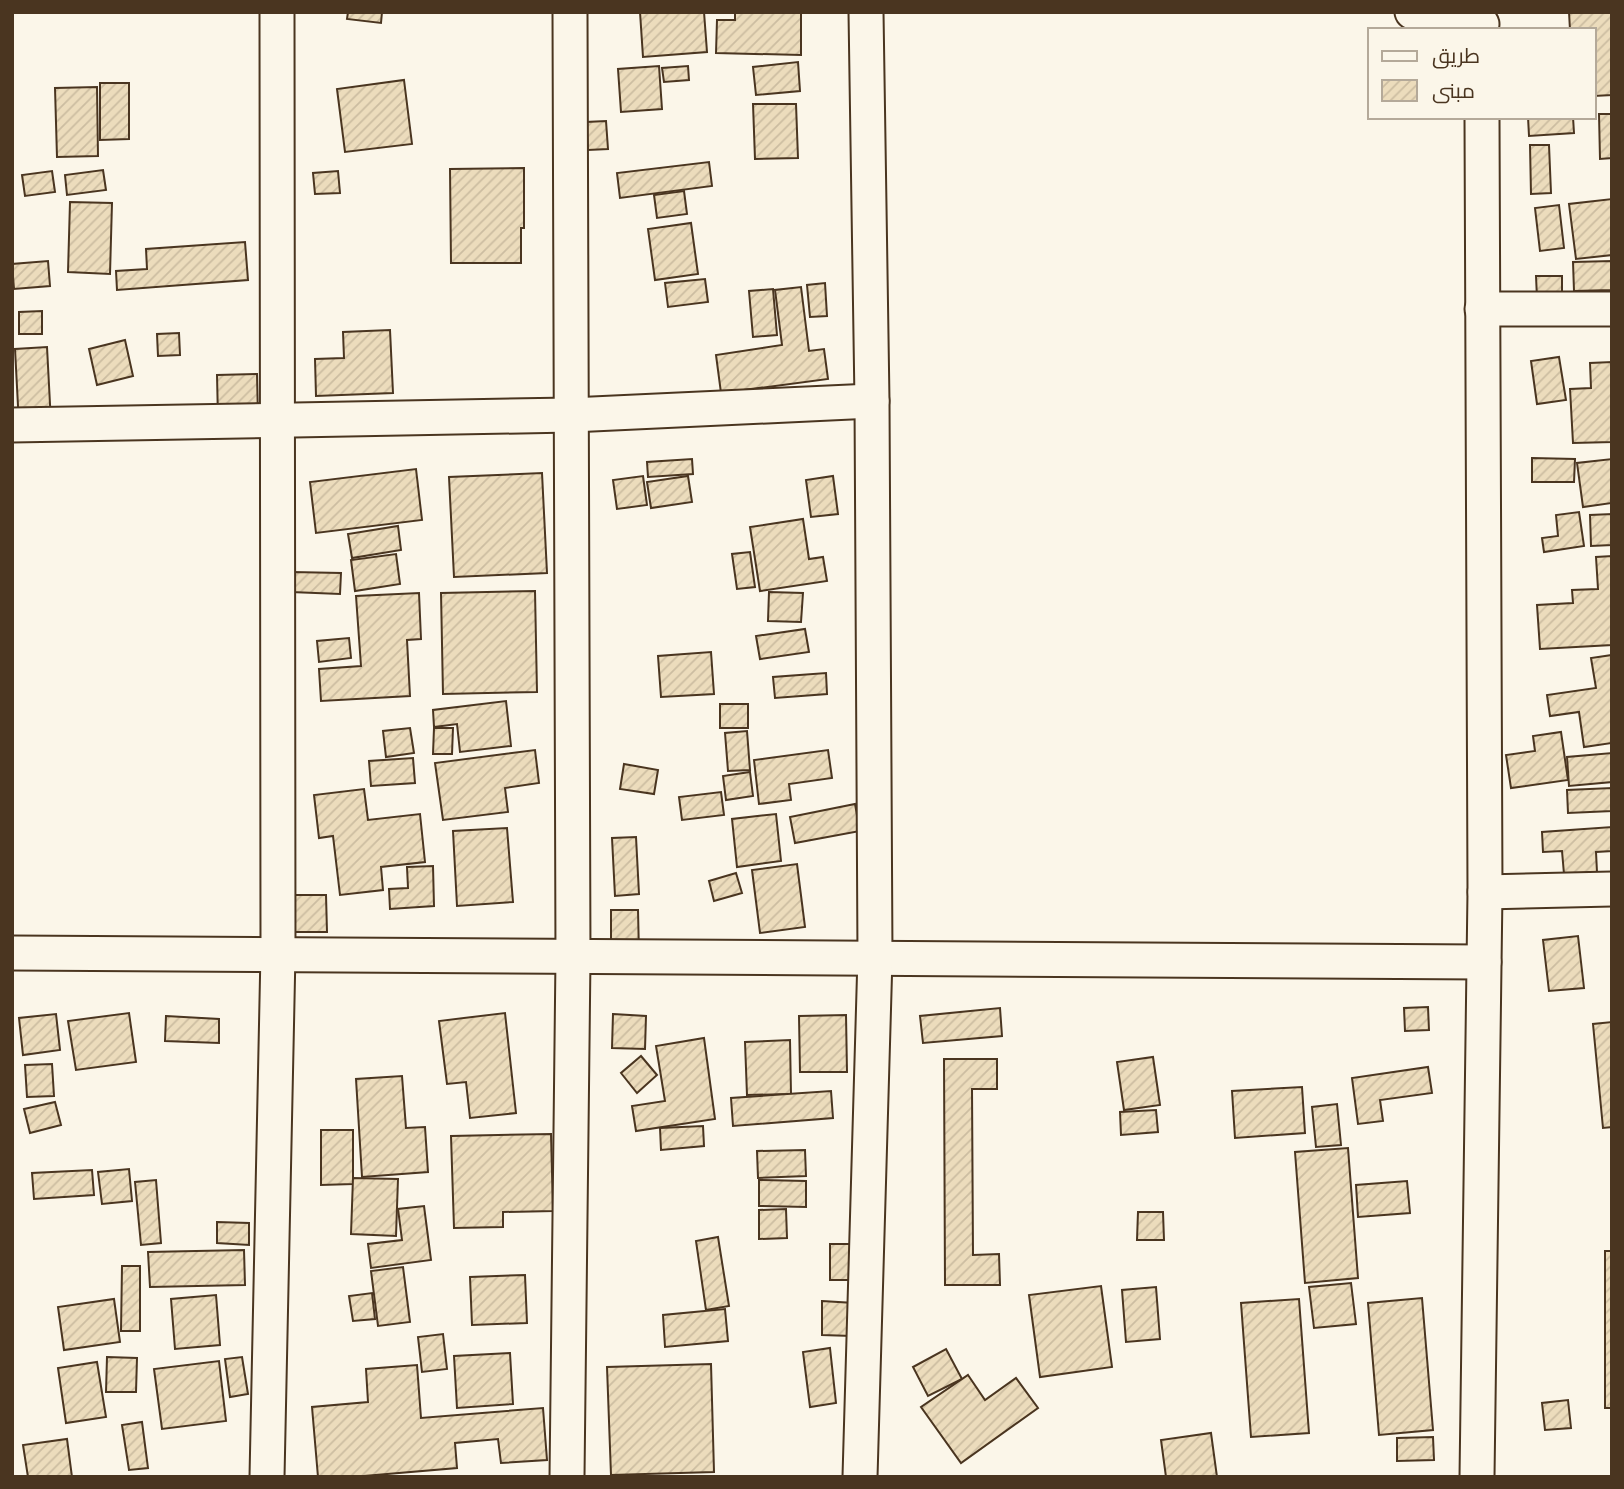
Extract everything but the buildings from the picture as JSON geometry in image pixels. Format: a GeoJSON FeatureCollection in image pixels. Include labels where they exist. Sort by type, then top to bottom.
{"type":"FeatureCollection","features":[{"type":"Feature","properties":{"kind":"street"},"geometry":{"type":"LineString","coordinates":[[267,1477],[278,953],[277,12]]}},
{"type":"Feature","properties":{"kind":"street"},"geometry":{"type":"LineString","coordinates":[[567,1477],[573,958],[570,12]]}},
{"type":"Feature","properties":{"kind":"street"},"geometry":{"type":"LineString","coordinates":[[860,1477],[875,957],[872,401],[866,12]]}},
{"type":"Feature","properties":{"kind":"street"},"geometry":{"type":"LineString","coordinates":[[1412,12],[1482,22]]}},
{"type":"Feature","properties":{"kind":"street"},"geometry":{"type":"LineString","coordinates":[[1477,1477],[1485,892],[1482,119]]}},
{"type":"Feature","properties":{"kind":"street"},"geometry":{"type":"LineString","coordinates":[[1482,309],[1612,309]]}},
{"type":"Feature","properties":{"kind":"street"},"geometry":{"type":"LineString","coordinates":[[12,425],[571,415],[872,401]]}},
{"type":"Feature","properties":{"kind":"street"},"geometry":{"type":"LineString","coordinates":[[1485,892],[1612,889]]}},
{"type":"Feature","properties":{"kind":"street"},"geometry":{"type":"LineString","coordinates":[[12,953],[1484,962]]}}]}
